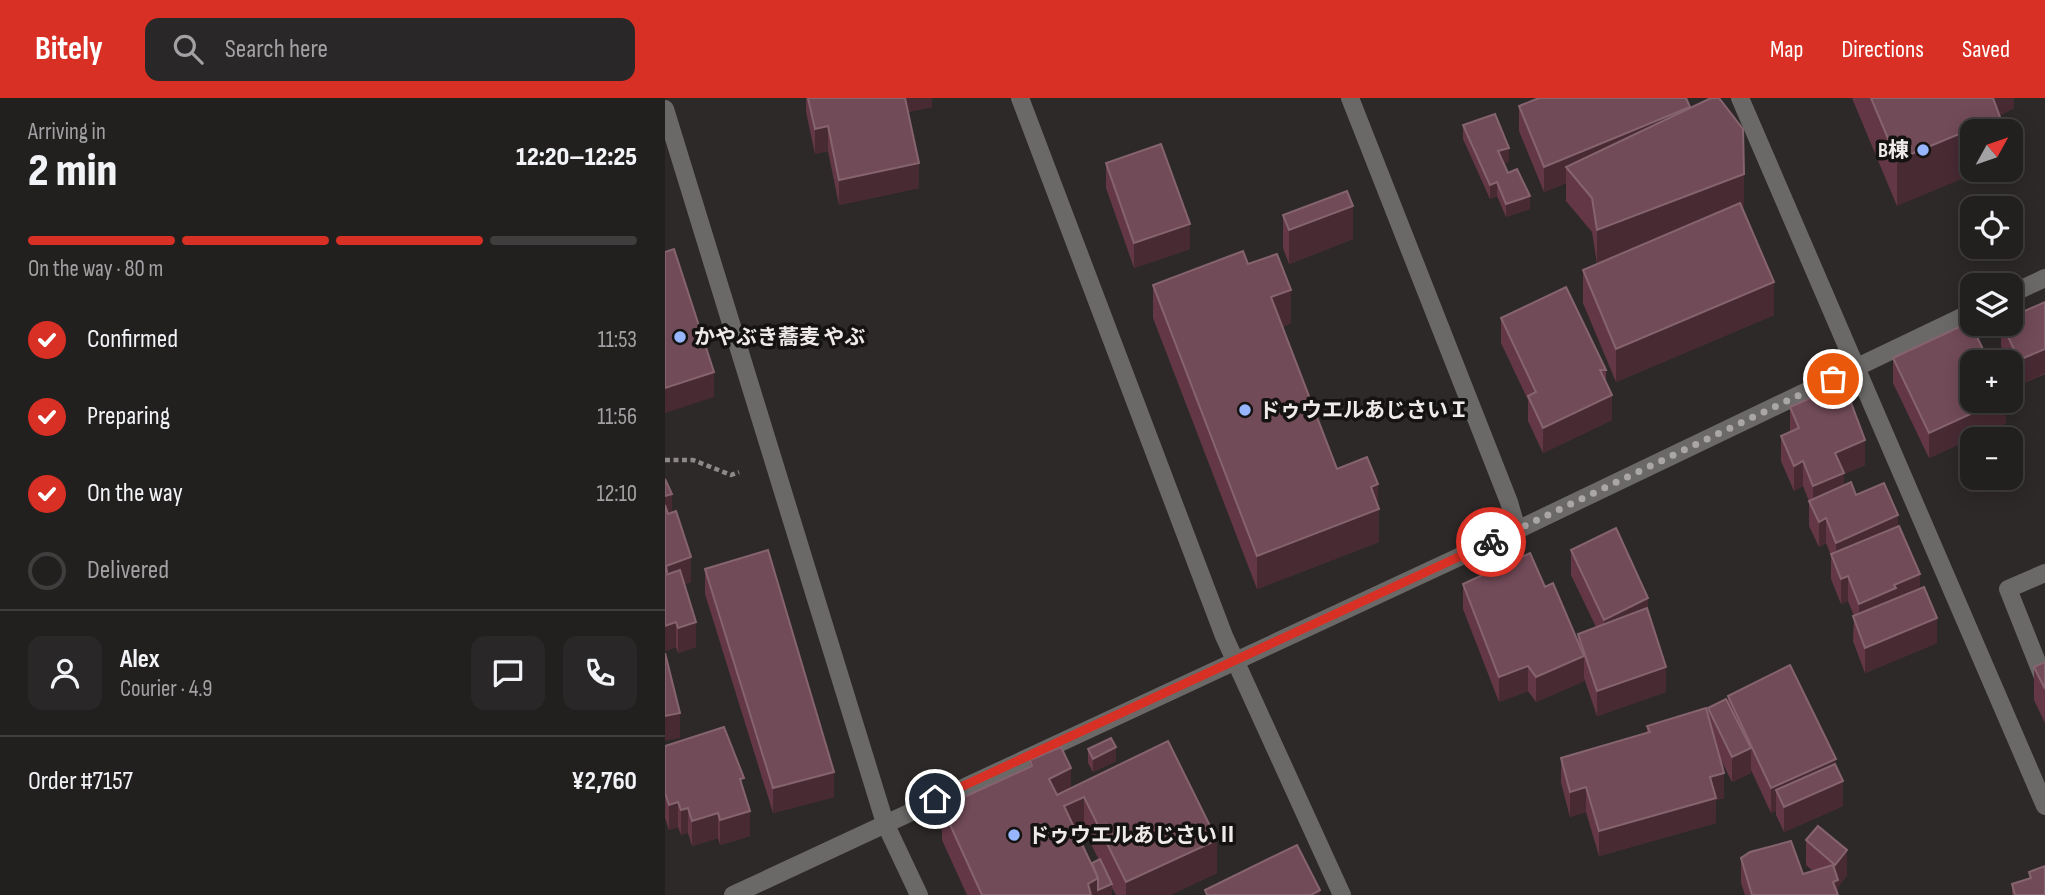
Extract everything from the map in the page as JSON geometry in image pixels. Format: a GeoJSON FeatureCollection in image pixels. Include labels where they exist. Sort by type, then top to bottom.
{"type":"FeatureCollection","features":[{"type":"Feature","properties":{"kind":"street"},"geometry":{"type":"LineString","coordinates":[[1020,98],[1234,660],[1342,895]]}},
{"type":"Feature","properties":{"kind":"street"},"geometry":{"type":"LineString","coordinates":[[1350,98],[1509,502],[1517,530]]}},
{"type":"Feature","properties":{"kind":"street"},"geometry":{"type":"LineString","coordinates":[[1740,98],[2045,806]]}},
{"type":"Feature","properties":{"kind":"street"},"geometry":{"type":"LineString","coordinates":[[665,109],[885,823],[919,895]]}},
{"type":"Feature","properties":{"kind":"street"},"geometry":{"type":"LineString","coordinates":[[2023,288],[2045,278]]}},
{"type":"Feature","properties":{"kind":"street"},"geometry":{"type":"LineString","coordinates":[[733,895],[1517,530],[1960,318]]}},
{"type":"Feature","properties":{"kind":"street"},"geometry":{"type":"LineString","coordinates":[[2045,573],[2008,589],[2045,682]]}},
{"type":"Feature","properties":{"kind":"path"},"geometry":{"type":"LineString","coordinates":[[665,460],[693,460],[731,475],[774,463]]}},
{"type":"Feature","properties":{"kind":"building"},"geometry":{"type":"Polygon","coordinates":[[[808,98],[905,98],[919,163],[839,180],[828,126],[815,129],[808,98]]]}},
{"type":"Feature","properties":{"kind":"building"},"geometry":{"type":"Polygon","coordinates":[[[1539,98],[1686,98],[1690,107],[1544,167],[1519,106],[1539,98]]]}},
{"type":"Feature","properties":{"kind":"building"},"geometry":{"type":"Polygon","coordinates":[[[1711,98],[1719,98],[1743,129],[1744,174],[1597,230],[1592,198],[1566,167],[1711,98]]]}},
{"type":"Feature","properties":{"kind":"building"},"geometry":{"type":"Polygon","coordinates":[[[1871,98],[1993,98],[2000,117],[1960,119],[1960,134],[1897,160],[1871,98]]]}},
{"type":"Feature","properties":{"kind":"building"},"geometry":{"type":"Polygon","coordinates":[[[1495,114],[1509,148],[1498,151],[1508,173],[1517,169],[1530,196],[1506,204],[1497,182],[1490,185],[1463,125],[1495,114]]]}},
{"type":"Feature","properties":{"kind":"building"},"geometry":{"type":"Polygon","coordinates":[[[1161,144],[1190,224],[1134,243],[1106,163],[1161,144]]]}},
{"type":"Feature","properties":{"kind":"building"},"geometry":{"type":"Polygon","coordinates":[[[1347,191],[1353,206],[1289,230],[1283,215],[1347,191]]]}},
{"type":"Feature","properties":{"kind":"building"},"geometry":{"type":"Polygon","coordinates":[[[1740,203],[1774,282],[1616,349],[1583,270],[1740,203]]]}},
{"type":"Feature","properties":{"kind":"building","name":"かやぶき蕎麦 やぶ"},"geometry":{"type":"Polygon","coordinates":[[[674,249],[714,372],[665,388],[665,252],[674,249]]]}},
{"type":"Feature","properties":{"kind":"building","name":"ドゥウエルあじさいＩ"},"geometry":{"type":"Polygon","coordinates":[[[1243,251],[1248,264],[1277,254],[1291,290],[1271,297],[1337,469],[1367,457],[1378,484],[1371,487],[1379,509],[1257,556],[1153,285],[1243,251]]]}},
{"type":"Feature","properties":{"kind":"building"},"geometry":{"type":"Polygon","coordinates":[[[1566,287],[1606,370],[1600,370],[1612,395],[1543,428],[1528,396],[1536,392],[1501,318],[1566,287]]]}},
{"type":"Feature","properties":{"kind":"building"},"geometry":{"type":"Polygon","coordinates":[[[2045,302],[2045,349],[2023,358],[2023,350],[2014,350],[2008,336],[2023,336],[2023,312],[2045,302]]]}},
{"type":"Feature","properties":{"kind":"building"},"geometry":{"type":"Polygon","coordinates":[[[1960,327],[1960,336],[1977,336],[1983,350],[1960,350],[1960,413],[1973,413],[1929,433],[1893,358],[1960,327]]]}},
{"type":"Feature","properties":{"kind":"building"},"geometry":{"type":"Polygon","coordinates":[[[1826,391],[1850,400],[1865,440],[1835,453],[1844,473],[1813,486],[1803,461],[1794,466],[1781,436],[1799,428],[1790,407],[1826,391]]]}},
{"type":"Feature","properties":{"kind":"building"},"geometry":{"type":"Polygon","coordinates":[[[665,479],[672,494],[665,496],[665,479]]]}},
{"type":"Feature","properties":{"kind":"building"},"geometry":{"type":"Polygon","coordinates":[[[1851,482],[1856,495],[1884,483],[1898,515],[1836,543],[1826,518],[1819,522],[1809,501],[1851,482]]]}},
{"type":"Feature","properties":{"kind":"building"},"geometry":{"type":"Polygon","coordinates":[[[665,505],[668,514],[676,511],[691,557],[666,566],[665,573],[665,505]]]}},
{"type":"Feature","properties":{"kind":"building"},"geometry":{"type":"Polygon","coordinates":[[[1899,526],[1920,574],[1859,604],[1848,576],[1841,579],[1831,554],[1899,526]]]}},
{"type":"Feature","properties":{"kind":"building"},"geometry":{"type":"Polygon","coordinates":[[[1616,528],[1648,598],[1604,620],[1571,550],[1616,528]]]}},
{"type":"Feature","properties":{"kind":"building"},"geometry":{"type":"Polygon","coordinates":[[[768,550],[834,772],[773,788],[705,569],[768,550]]]}},
{"type":"Feature","properties":{"kind":"building"},"geometry":{"type":"Polygon","coordinates":[[[1530,553],[1545,587],[1553,583],[1584,656],[1536,677],[1528,666],[1499,677],[1463,584],[1530,553]]]}},
{"type":"Feature","properties":{"kind":"building"},"geometry":{"type":"Polygon","coordinates":[[[680,570],[696,622],[678,628],[676,622],[665,626],[665,575],[680,570]]]}},
{"type":"Feature","properties":{"kind":"building"},"geometry":{"type":"Polygon","coordinates":[[[1924,587],[1937,618],[1865,648],[1853,616],[1924,587]]]}},
{"type":"Feature","properties":{"kind":"building"},"geometry":{"type":"Polygon","coordinates":[[[1647,608],[1666,667],[1597,691],[1578,634],[1647,608]]]}},
{"type":"Feature","properties":{"kind":"building"},"geometry":{"type":"Polygon","coordinates":[[[665,653],[680,713],[665,716],[665,653]]]}},
{"type":"Feature","properties":{"kind":"building"},"geometry":{"type":"Polygon","coordinates":[[[2045,662],[2045,689],[2034,667],[2045,662]]]}},
{"type":"Feature","properties":{"kind":"building"},"geometry":{"type":"Polygon","coordinates":[[[1790,665],[1836,759],[1771,788],[1728,696],[1790,665]]]}},
{"type":"Feature","properties":{"kind":"building"},"geometry":{"type":"Polygon","coordinates":[[[1726,699],[1751,748],[1732,757],[1708,708],[1726,699]]]}},
{"type":"Feature","properties":{"kind":"building"},"geometry":{"type":"Polygon","coordinates":[[[1706,708],[1724,773],[1710,777],[1716,798],[1599,831],[1586,787],[1570,792],[1561,758],[1650,732],[1647,726],[1706,708]]]}},
{"type":"Feature","properties":{"kind":"building"},"geometry":{"type":"Polygon","coordinates":[[[724,727],[744,778],[740,779],[750,811],[720,820],[718,813],[692,821],[688,808],[681,810],[678,802],[669,805],[665,793],[665,746],[724,727]]]}},
{"type":"Feature","properties":{"kind":"building"},"geometry":{"type":"Polygon","coordinates":[[[1111,738],[1116,747],[1093,759],[1088,749],[1111,738]]]}},
{"type":"Feature","properties":{"kind":"building","name":"ドゥウエルあじさいⅡ"},"geometry":{"type":"Polygon","coordinates":[[[1168,741],[1217,840],[1126,882],[1084,797],[1064,806],[1098,878],[1088,884],[1091,895],[982,895],[942,807],[1032,766],[1030,760],[1061,747],[1071,768],[1049,779],[1057,795],[1168,741]]]}},
{"type":"Feature","properties":{"kind":"building"},"geometry":{"type":"Polygon","coordinates":[[[1835,764],[1843,781],[1784,807],[1776,790],[1835,764]]]}},
{"type":"Feature","properties":{"kind":"building"},"geometry":{"type":"Polygon","coordinates":[[[1818,826],[1847,850],[1835,865],[1806,840],[1818,826]]]}},
{"type":"Feature","properties":{"kind":"building"},"geometry":{"type":"Polygon","coordinates":[[[1791,841],[1803,874],[1833,865],[1838,880],[1833,882],[1838,895],[1752,895],[1741,858],[1750,852],[1791,841]]]}},
{"type":"Feature","properties":{"kind":"building"},"geometry":{"type":"Polygon","coordinates":[[[1297,845],[1320,890],[1311,895],[1207,895],[1205,890],[1297,845]]]}},
{"type":"Feature","properties":{"kind":"building"},"geometry":{"type":"Polygon","coordinates":[[[1100,859],[1112,884],[1098,890],[1098,878],[1092,863],[1100,859]]]}},
{"type":"Feature","properties":{"kind":"building"},"geometry":{"type":"Polygon","coordinates":[[[2045,866],[2045,895],[2015,895],[2012,884],[2031,878],[2029,872],[2045,866]]]}},
{"type":"Feature","properties":{"kind":"way so far"},"geometry":{"type":"LineString","coordinates":[[1491,542],[1833,379]]}},
{"type":"Feature","properties":{"kind":"place","name":"B棟"},"geometry":{"type":"Point","coordinates":[1923,150]}},
{"type":"Feature","properties":{"kind":"place","name":"かやぶき蕎麦 やぶ"},"geometry":{"type":"Point","coordinates":[680,337]}},
{"type":"Feature","properties":{"kind":"place","name":"ドゥウエルあじさいＩ"},"geometry":{"type":"Point","coordinates":[1245,410]}},
{"type":"Feature","properties":{"kind":"place","name":"ドゥウエルあじさいⅡ"},"geometry":{"type":"Point","coordinates":[1014,835]}},
{"type":"Feature","properties":{"kind":"route"},"geometry":{"type":"LineString","coordinates":[[935,799],[1491,542]]}}]}
